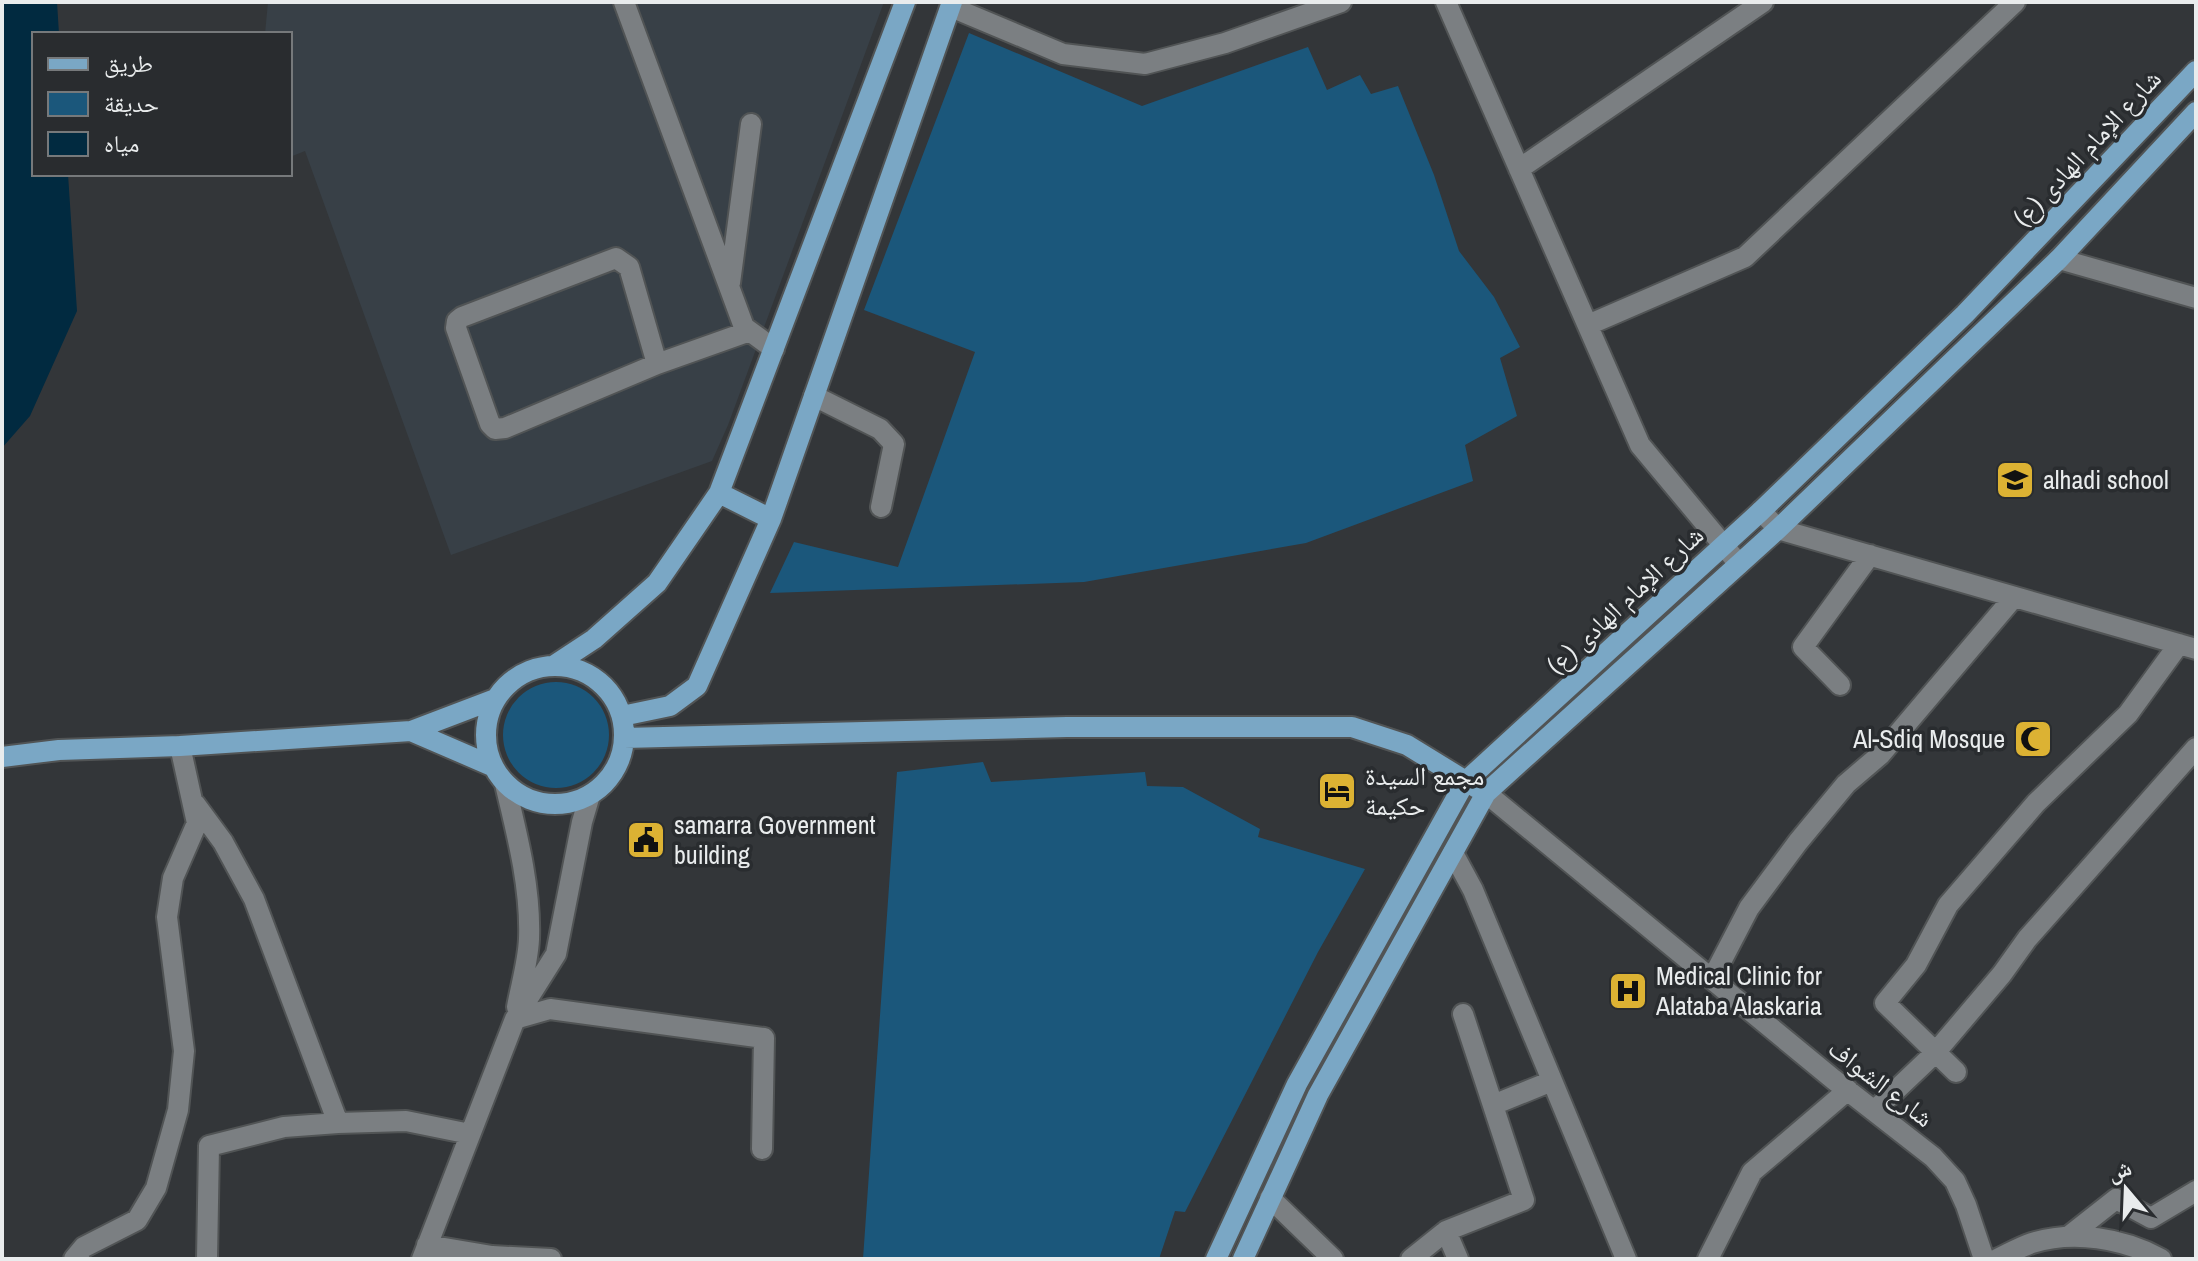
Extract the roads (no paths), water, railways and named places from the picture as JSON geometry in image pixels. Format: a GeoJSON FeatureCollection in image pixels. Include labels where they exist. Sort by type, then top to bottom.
{"type":"FeatureCollection","features":[{"type":"Feature","properties":{"kind":"main road"},"geometry":{"type":"LineString","coordinates":[[553,666],[594,639],[657,583],[719,493],[905,2]]}},
{"type":"Feature","properties":{"kind":"main road"},"geometry":{"type":"LineString","coordinates":[[622,716],[670,706],[697,686],[771,519],[952,4]]}},
{"type":"Feature","properties":{"kind":"main road","name":"شارع الإمام الهادی (ع)"},"geometry":{"type":"LineString","coordinates":[[1216,1259],[1297,1084],[1465,782],[1761,511],[1965,314],[2196,71]]}},
{"type":"Feature","properties":{"kind":"main road","name":"شارع الإمام الهادی (ع)"},"geometry":{"type":"LineString","coordinates":[[1243,1259],[1318,1095],[1486,793],[1778,529],[2059,259],[2196,112]]}},
{"type":"Feature","properties":{"kind":"main road"},"geometry":{"type":"LineString","coordinates":[[719,493],[771,519]]}},
{"type":"Feature","properties":{"kind":"main road"},"geometry":{"type":"LineString","coordinates":[[553,666],[575,669],[596,679],[612,695],[622,716],[624,738],[620,760],[608,780],[590,795],[569,803],[546,804],[524,798],[505,784],[492,766],[485,744],[486,721],[495,699],[510,682],[530,670],[553,666]]}},
{"type":"Feature","properties":{"kind":"main road"},"geometry":{"type":"LineString","coordinates":[[2,757],[59,750],[180,746],[411,731],[495,699]]}},
{"type":"Feature","properties":{"kind":"main road"},"geometry":{"type":"LineString","coordinates":[[624,738],[1067,727],[1352,727],[1407,745],[1486,793]]}},
{"type":"Feature","properties":{"kind":"main road"},"geometry":{"type":"LineString","coordinates":[[411,731],[492,766]]}},
{"type":"Feature","properties":{"kind":"street"},"geometry":{"type":"LineString","coordinates":[[624,2],[747,332],[774,349]]}},
{"type":"Feature","properties":{"kind":"street"},"geometry":{"type":"LineString","coordinates":[[952,4],[1063,54],[1145,64],[1225,43],[1341,2]]}},
{"type":"Feature","properties":{"kind":"street"},"geometry":{"type":"LineString","coordinates":[[1446,2],[1640,445],[1739,564]]}},
{"type":"Feature","properties":{"kind":"street"},"geometry":{"type":"LineString","coordinates":[[1519,169],[1763,2]]}},
{"type":"Feature","properties":{"kind":"street"},"geometry":{"type":"LineString","coordinates":[[1588,325],[1745,257],[2004,6]]}},
{"type":"Feature","properties":{"kind":"street"},"geometry":{"type":"LineString","coordinates":[[729,287],[751,124]]}},
{"type":"Feature","properties":{"kind":"street"},"geometry":{"type":"LineString","coordinates":[[657,364],[629,267],[616,258],[457,321],[456,328],[480,397],[490,424],[495,429],[505,428],[657,364],[747,332]]}},
{"type":"Feature","properties":{"kind":"street"},"geometry":{"type":"LineString","coordinates":[[2059,259],[2196,298]]}},
{"type":"Feature","properties":{"kind":"street"},"geometry":{"type":"LineString","coordinates":[[814,396],[880,429],[894,444],[881,507]]}},
{"type":"Feature","properties":{"kind":"street"},"geometry":{"type":"LineString","coordinates":[[1761,511],[1778,529],[2188,646],[2128,714],[2036,803],[1948,905],[1916,965],[1885,1003],[1956,1072]]}},
{"type":"Feature","properties":{"kind":"street"},"geometry":{"type":"LineString","coordinates":[[1840,685],[1803,647],[1870,555]]}},
{"type":"Feature","properties":{"kind":"street"},"geometry":{"type":"LineString","coordinates":[[1712,979],[1749,908],[1798,842],[1846,784],[1880,755],[2014,597]]}},
{"type":"Feature","properties":{"kind":"street"},"geometry":{"type":"LineString","coordinates":[[74,1259],[84,1247],[137,1220],[156,1188],[178,1110],[184,1051],[167,917],[173,878],[197,823],[180,746]]}},
{"type":"Feature","properties":{"kind":"street"},"geometry":{"type":"LineString","coordinates":[[1875,1110],[1935,1053],[2002,974],[2027,939],[2196,748]]}},
{"type":"Feature","properties":{"kind":"street"},"geometry":{"type":"LineString","coordinates":[[505,784],[518,837],[529,939],[515,1019]]}},
{"type":"Feature","properties":{"kind":"street","name":"شارع الشواف"},"geometry":{"type":"LineString","coordinates":[[1486,793],[1933,1157],[1955,1181],[1984,1259]]}},
{"type":"Feature","properties":{"kind":"street"},"geometry":{"type":"LineString","coordinates":[[551,1259],[425,1252],[515,1019],[556,954],[590,795]]}},
{"type":"Feature","properties":{"kind":"street"},"geometry":{"type":"LineString","coordinates":[[190,798],[223,842],[254,899],[338,1123]]}},
{"type":"Feature","properties":{"kind":"street"},"geometry":{"type":"LineString","coordinates":[[1453,853],[1473,890],[1626,1259]]}},
{"type":"Feature","properties":{"kind":"street"},"geometry":{"type":"LineString","coordinates":[[515,1019],[550,1009],[764,1038],[762,1149]]}},
{"type":"Feature","properties":{"kind":"street"},"geometry":{"type":"LineString","coordinates":[[1411,1259],[1446,1231],[1524,1200],[1463,1014]]}},
{"type":"Feature","properties":{"kind":"street"},"geometry":{"type":"LineString","coordinates":[[1493,1105],[1552,1081]]}},
{"type":"Feature","properties":{"kind":"street"},"geometry":{"type":"LineString","coordinates":[[1708,1259],[1752,1172],[1848,1090]]}},
{"type":"Feature","properties":{"kind":"street"},"geometry":{"type":"LineString","coordinates":[[207,1259],[209,1146],[284,1127],[338,1123],[406,1121],[470,1134]]}},
{"type":"Feature","properties":{"kind":"street"},"geometry":{"type":"LineString","coordinates":[[2069,1236],[2116,1199],[2151,1218],[2196,1191]]}},
{"type":"Feature","properties":{"kind":"street"},"geometry":{"type":"LineString","coordinates":[[1270,1198],[1333,1259]]}},
{"type":"Feature","properties":{"kind":"street"},"geometry":{"type":"LineString","coordinates":[[1446,1231],[1458,1259]]}},
{"type":"Feature","properties":{"kind":"street"},"geometry":{"type":"LineString","coordinates":[[1997,1259],[2032,1243],[2069,1236],[2104,1239],[2149,1252],[2161,1259]]}},
{"type":"Feature","properties":{"kind":"water"},"geometry":{"type":"Polygon","coordinates":[[[2,2],[57,2],[59,32],[32,32],[32,176],[68,176],[77,311],[30,416],[2,448],[2,2]]]}},
{"type":"Feature","properties":{"kind":"place","name":"alhadi school"},"geometry":{"type":"Point","coordinates":[2015,480]}},
{"type":"Feature","properties":{"kind":"place","name":"Al-Sdiq Mosque"},"geometry":{"type":"Point","coordinates":[2033,739]}},
{"type":"Feature","properties":{"kind":"place","name":"مجمع السيدة حكيمة"},"geometry":{"type":"Point","coordinates":[1337,791]}},
{"type":"Feature","properties":{"kind":"place","name":"samarra Government building"},"geometry":{"type":"Point","coordinates":[646,840]}},
{"type":"Feature","properties":{"kind":"place","name":"Medical Clinic for Alataba Alaskaria"},"geometry":{"type":"Point","coordinates":[1628,991]}}]}
